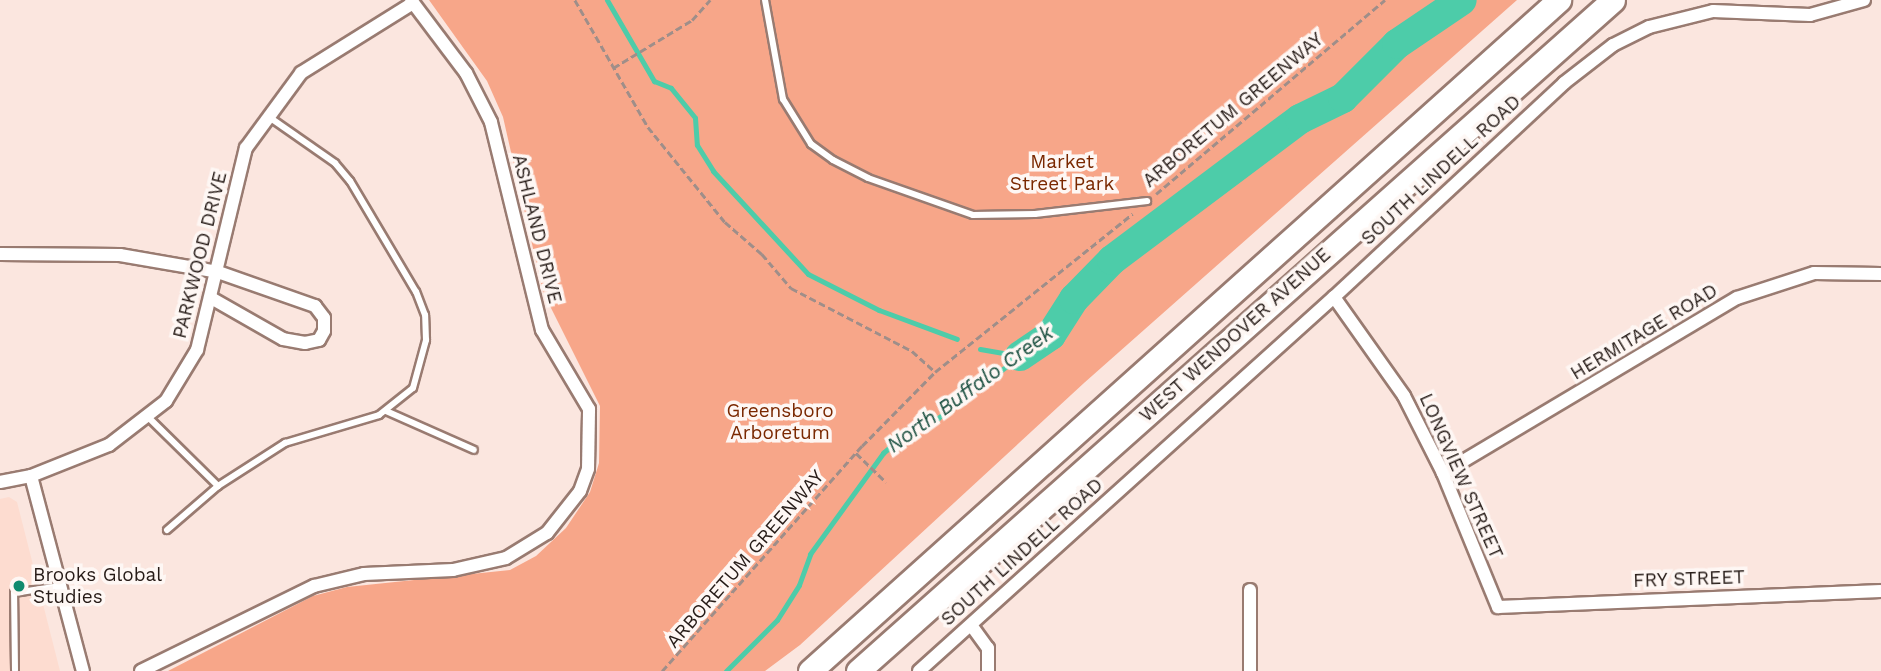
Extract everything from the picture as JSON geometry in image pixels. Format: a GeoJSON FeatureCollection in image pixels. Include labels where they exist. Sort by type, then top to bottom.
{"type":"FeatureCollection","features":[{"type":"Feature","properties":{"kind":"highway","name":"WEST WENDOVER AVENUE"},"geometry":{"type":"LineString","coordinates":[[810,671],[1559,0]]}},
{"type":"Feature","properties":{"kind":"highway","name":"WEST WENDOVER AVENUE"},"geometry":{"type":"LineString","coordinates":[[858,671],[1613,0]]}},
{"type":"Feature","properties":{"kind":"street","name":"SOUTH LINDELL ROAD"},"geometry":{"type":"LineString","coordinates":[[919,671],[1334,297],[1564,83],[1613,45],[1649,27],[1713,11],[1810,15],[1864,0]]}},
{"type":"Feature","properties":{"kind":"street","name":"PARKWOOD DRIVE"},"geometry":{"type":"LineString","coordinates":[[0,482],[31,476],[109,445],[166,401],[197,349],[212,299],[246,148],[301,73],[412,1]]}},
{"type":"Feature","properties":{"kind":"street","name":"ASHLAND DRIVE"},"geometry":{"type":"LineString","coordinates":[[141,671],[314,586],[364,574],[453,570],[506,558],[547,533],[580,491],[588,469],[589,409],[542,330],[491,122],[466,73],[412,1]]}},
{"type":"Feature","properties":{"kind":"street"},"geometry":{"type":"LineString","coordinates":[[0,254],[120,255],[218,272],[315,306],[324,318],[324,331],[319,340],[305,343],[284,339],[212,299]]}},
{"type":"Feature","properties":{"kind":"street","name":"HERMITAGE ROAD"},"geometry":{"type":"LineString","coordinates":[[1443,473],[1737,299],[1814,273],[1881,274]]}},
{"type":"Feature","properties":{"kind":"street","name":"LONGVIEW STREET"},"geometry":{"type":"LineString","coordinates":[[1334,297],[1404,396],[1443,473],[1498,607]]}},
{"type":"Feature","properties":{"kind":"street"},"geometry":{"type":"LineString","coordinates":[[31,476],[82,671]]}},
{"type":"Feature","properties":{"kind":"street"},"geometry":{"type":"LineString","coordinates":[[1250,590],[1250,671]]}},
{"type":"Feature","properties":{"kind":"street","name":"FRY STREET"},"geometry":{"type":"LineString","coordinates":[[1498,607],[1881,591]]}},
{"type":"Feature","properties":{"kind":"street"},"geometry":{"type":"LineString","coordinates":[[971,625],[988,648],[988,671]]}},
{"type":"Feature","properties":{"kind":"lane"},"geometry":{"type":"LineString","coordinates":[[765,0],[774,64],[794,121],[810,144],[867,178],[973,215],[1035,214],[1147,201]]}},
{"type":"Feature","properties":{"kind":"lane"},"geometry":{"type":"LineString","coordinates":[[167,530],[218,486],[285,443],[386,411],[413,388],[422,366],[425,315],[416,292],[350,181],[335,163],[269,117]]}},
{"type":"Feature","properties":{"kind":"lane"},"geometry":{"type":"LineString","coordinates":[[386,411],[474,450]]}},
{"type":"Feature","properties":{"kind":"lane"},"geometry":{"type":"LineString","coordinates":[[147,416],[218,486]]}},
{"type":"Feature","properties":{"kind":"lane"},"geometry":{"type":"LineString","coordinates":[[15,670],[14,593],[60,586]]}},
{"type":"Feature","properties":{"kind":"path"},"geometry":{"type":"LineString","coordinates":[[575,0],[648,127],[699,194],[791,288],[912,351],[935,372]]}},
{"type":"Feature","properties":{"kind":"path"},"geometry":{"type":"LineString","coordinates":[[613,68],[692,20],[710,0]]}},
{"type":"Feature","properties":{"kind":"path","name":"ARBORETUM GREENWAY"},"geometry":{"type":"LineString","coordinates":[[662,671],[856,453],[935,372],[1147,201],[1384,0]]}},
{"type":"Feature","properties":{"kind":"path"},"geometry":{"type":"LineString","coordinates":[[856,453],[886,482]]}},
{"type":"Feature","properties":{"kind":"shaded area","name":"Brooks Global Studies"},"geometry":{"type":"Polygon","coordinates":[[[9,497],[17,502],[60,671],[0,671],[0,499],[9,497]]]}},
{"type":"Feature","properties":{"kind":"green space"},"geometry":{"type":"Polygon","coordinates":[[[429,0],[1517,0],[1084,383],[800,645],[765,671],[168,671],[313,596],[347,587],[510,570],[536,556],[566,528],[590,492],[599,463],[600,406],[543,292],[503,117],[487,81],[429,0]]]}},
{"type":"Feature","properties":{"kind":"waterway"},"geometry":{"type":"LineString","coordinates":[[607,0],[654,81],[671,88],[695,118],[697,145],[713,171],[808,274],[879,310],[957,339]]}},
{"type":"Feature","properties":{"kind":"waterway","name":"North Buffalo Creek"},"geometry":{"type":"LineString","coordinates":[[1020,356],[1051,335],[1074,299],[1112,260],[1300,119],[1343,98],[1397,44],[1462,0]]}},
{"type":"Feature","properties":{"kind":"waterway"},"geometry":{"type":"LineString","coordinates":[[980,349],[1020,356]]}},
{"type":"Feature","properties":{"kind":"waterway","name":"North Buffalo Creek"},"geometry":{"type":"LineString","coordinates":[[726,671],[777,620],[799,585],[810,554],[883,453],[909,430],[938,418],[1020,356]]}},
{"type":"Feature","properties":{"kind":"place","name":"Brooks Global Studies"},"geometry":{"type":"Point","coordinates":[19,586]}},
{"type":"Feature","properties":{"kind":"park label","name":"Market Street Park"},"geometry":{"type":"Point","coordinates":[1062,173]}},
{"type":"Feature","properties":{"kind":"park label","name":"Greensboro Arboretum"},"geometry":{"type":"Point","coordinates":[780,422]}}]}
